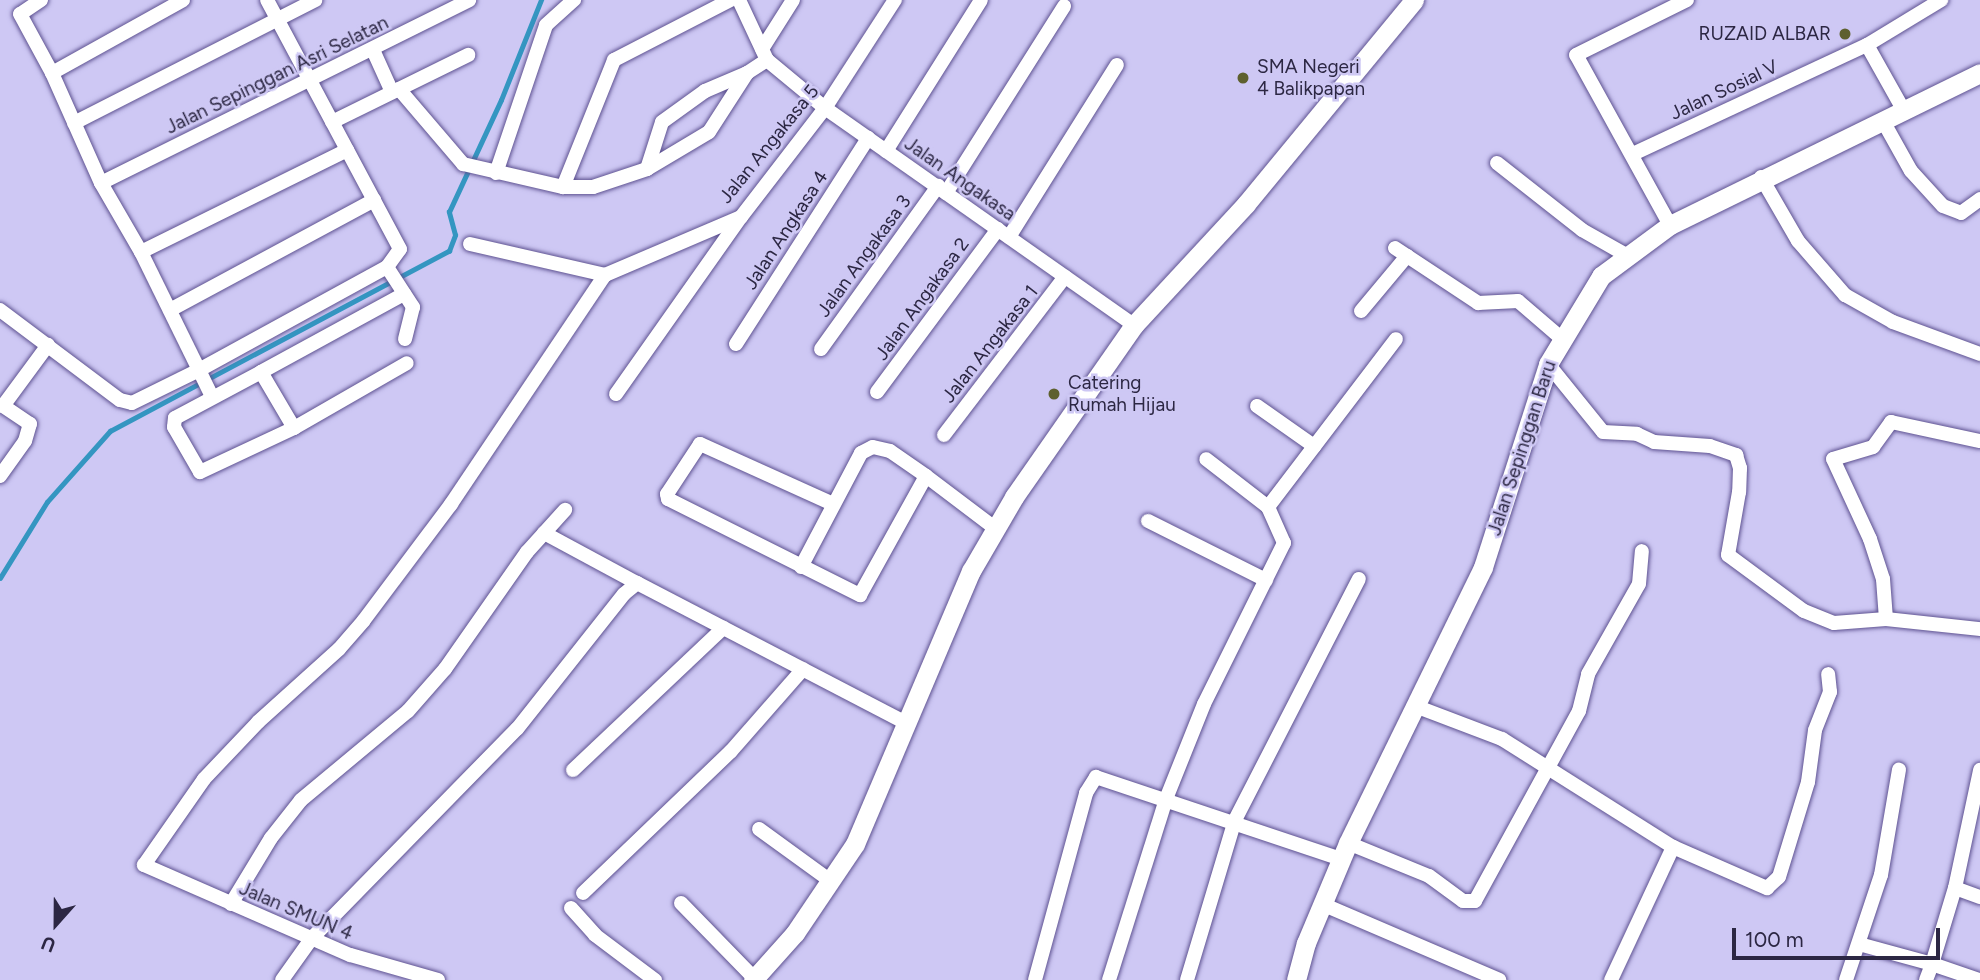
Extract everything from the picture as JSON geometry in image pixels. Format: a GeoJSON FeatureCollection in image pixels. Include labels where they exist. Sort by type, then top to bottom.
{"type":"FeatureCollection","features":[{"type":"Feature","properties":{"kind":"street"},"geometry":{"type":"LineString","coordinates":[[41,0],[20,14],[52,73],[100,183],[141,252],[212,396]]}},
{"type":"Feature","properties":{"kind":"street"},"geometry":{"type":"LineString","coordinates":[[52,73],[183,0]]}},
{"type":"Feature","properties":{"kind":"street"},"geometry":{"type":"LineString","coordinates":[[0,310],[120,400],[132,404],[199,371],[387,267],[400,249],[267,0]]}},
{"type":"Feature","properties":{"kind":"street"},"geometry":{"type":"LineString","coordinates":[[74,123],[315,0]]}},
{"type":"Feature","properties":{"kind":"street","name":"Jalan Sepinggan Asri Selatan"},"geometry":{"type":"LineString","coordinates":[[100,183],[312,82],[469,0]]}},
{"type":"Feature","properties":{"kind":"street"},"geometry":{"type":"LineString","coordinates":[[496,173],[546,25],[574,0]]}},
{"type":"Feature","properties":{"kind":"street"},"geometry":{"type":"LineString","coordinates":[[564,187],[614,60],[730,0]]}},
{"type":"Feature","properties":{"kind":"street"},"geometry":{"type":"LineString","coordinates":[[739,0],[765,55]]}},
{"type":"Feature","properties":{"kind":"street"},"geometry":{"type":"LineString","coordinates":[[373,50],[395,90],[463,164],[564,187],[614,183],[647,169],[709,132],[747,73],[765,55],[793,0]]}},
{"type":"Feature","properties":{"kind":"street","name":"Jalan Angakasa 5"},"geometry":{"type":"LineString","coordinates":[[605,275],[741,217],[825,108],[895,0]]}},
{"type":"Feature","properties":{"kind":"street"},"geometry":{"type":"LineString","coordinates":[[886,151],[981,0]]}},
{"type":"Feature","properties":{"kind":"street"},"geometry":{"type":"LineString","coordinates":[[681,902],[755,979],[832,881],[855,844],[971,571],[996,529],[1134,325],[1228,225],[1414,0]]}},
{"type":"Feature","properties":{"kind":"street"},"geometry":{"type":"LineString","coordinates":[[1670,225],[1576,55],[1687,0]]}},
{"type":"Feature","properties":{"kind":"street","name":"Jalan Sosial V"},"geometry":{"type":"LineString","coordinates":[[1633,154],[1867,45],[1941,0]]}},
{"type":"Feature","properties":{"kind":"street","name":"Jalan Angakasa 3"},"geometry":{"type":"LineString","coordinates":[[821,349],[942,189],[1064,6]]}},
{"type":"Feature","properties":{"kind":"street"},"geometry":{"type":"LineString","coordinates":[[1867,45],[1904,111]]}},
{"type":"Feature","properties":{"kind":"street"},"geometry":{"type":"LineString","coordinates":[[332,122],[468,55]]}},
{"type":"Feature","properties":{"kind":"street","name":"Jalan Angakasa"},"geometry":{"type":"LineString","coordinates":[[765,55],[825,108],[1134,325]]}},
{"type":"Feature","properties":{"kind":"street","name":"Jalan Angakasa 2"},"geometry":{"type":"LineString","coordinates":[[877,392],[1003,233],[1117,65]]}},
{"type":"Feature","properties":{"kind":"street"},"geometry":{"type":"LineString","coordinates":[[647,169],[662,122],[705,91],[747,73]]}},
{"type":"Feature","properties":{"kind":"street","name":"Jalan Sepinggan Baru"},"geometry":{"type":"LineString","coordinates":[[1296,980],[1322,904],[1344,851],[1483,567],[1548,364],[1561,338],[1601,276],[1670,225],[1761,177],[1980,73]]}},
{"type":"Feature","properties":{"kind":"street"},"geometry":{"type":"LineString","coordinates":[[1883,121],[1911,171],[1943,206],[1961,213],[1980,199]]}},
{"type":"Feature","properties":{"kind":"street","name":"Jalan Angkasa 4"},"geometry":{"type":"LineString","coordinates":[[736,344],[868,138]]}},
{"type":"Feature","properties":{"kind":"street"},"geometry":{"type":"LineString","coordinates":[[141,252],[347,150]]}},
{"type":"Feature","properties":{"kind":"street"},"geometry":{"type":"LineString","coordinates":[[1497,163],[1582,230],[1626,255]]}},
{"type":"Feature","properties":{"kind":"street"},"geometry":{"type":"LineString","coordinates":[[1761,177],[1798,241],[1845,295],[1893,322],[1980,354]]}},
{"type":"Feature","properties":{"kind":"street"},"geometry":{"type":"LineString","coordinates":[[170,310],[374,200]]}},
{"type":"Feature","properties":{"kind":"street"},"geometry":{"type":"LineString","coordinates":[[616,394],[741,217]]}},
{"type":"Feature","properties":{"kind":"street"},"geometry":{"type":"LineString","coordinates":[[470,244],[605,275]]}},
{"type":"Feature","properties":{"kind":"street"},"geometry":{"type":"LineString","coordinates":[[1361,311],[1401,252],[1478,303],[1518,302],[1561,338]]}},
{"type":"Feature","properties":{"kind":"street"},"geometry":{"type":"LineString","coordinates":[[387,267],[413,313],[405,339]]}},
{"type":"Feature","properties":{"kind":"street","name":"Jalan SMUN 4"},"geometry":{"type":"LineString","coordinates":[[438,980],[350,955],[144,865],[204,779],[258,722],[339,649],[363,620],[451,505],[605,275]]}},
{"type":"Feature","properties":{"kind":"street","name":"Jalan Angakasa 1"},"geometry":{"type":"LineString","coordinates":[[944,435],[1065,277]]}},
{"type":"Feature","properties":{"kind":"street"},"geometry":{"type":"LineString","coordinates":[[404,294],[212,396],[173,421],[200,472],[294,428],[407,363]]}},
{"type":"Feature","properties":{"kind":"street"},"geometry":{"type":"LineString","coordinates":[[1268,507],[1396,339]]}},
{"type":"Feature","properties":{"kind":"street"},"geometry":{"type":"LineString","coordinates":[[0,476],[25,441],[30,424],[2,405],[48,345]]}},
{"type":"Feature","properties":{"kind":"street"},"geometry":{"type":"LineString","coordinates":[[1548,364],[1603,432],[1630,432],[1654,442],[1710,446],[1736,455],[1740,468],[1727,550],[1731,559],[1820,620],[1886,619],[1980,629]]}},
{"type":"Feature","properties":{"kind":"street"},"geometry":{"type":"LineString","coordinates":[[261,372],[294,428]]}},
{"type":"Feature","properties":{"kind":"street"},"geometry":{"type":"LineString","coordinates":[[1257,406],[1314,446]]}},
{"type":"Feature","properties":{"kind":"street"},"geometry":{"type":"LineString","coordinates":[[1886,619],[1883,579],[1870,538],[1833,459],[1873,447],[1891,422],[1980,440]]}},
{"type":"Feature","properties":{"kind":"street"},"geometry":{"type":"LineString","coordinates":[[833,504],[700,444],[667,494],[668,499],[855,594],[865,593],[926,476]]}},
{"type":"Feature","properties":{"kind":"street"},"geometry":{"type":"LineString","coordinates":[[801,567],[861,453],[873,447],[905,459],[996,529]]}},
{"type":"Feature","properties":{"kind":"street"},"geometry":{"type":"LineString","coordinates":[[1109,980],[1166,799],[1204,704],[1284,543],[1268,507],[1206,459]]}},
{"type":"Feature","properties":{"kind":"street"},"geometry":{"type":"LineString","coordinates":[[231,904],[271,838],[301,800],[408,711],[445,669],[544,533],[565,510]]}},
{"type":"Feature","properties":{"kind":"street"},"geometry":{"type":"LineString","coordinates":[[1147,521],[1266,580]]}},
{"type":"Feature","properties":{"kind":"street"},"geometry":{"type":"LineString","coordinates":[[544,533],[908,724]]}},
{"type":"Feature","properties":{"kind":"street"},"geometry":{"type":"LineString","coordinates":[[1035,980],[1090,781],[1106,778],[1235,820],[1429,876],[1471,903],[1579,711],[1588,674],[1639,584],[1642,551]]}},
{"type":"Feature","properties":{"kind":"street"},"geometry":{"type":"LineString","coordinates":[[1187,980],[1235,820],[1359,579]]}},
{"type":"Feature","properties":{"kind":"street"},"geometry":{"type":"LineString","coordinates":[[282,980],[313,938],[517,729],[624,594],[637,583]]}},
{"type":"Feature","properties":{"kind":"street"},"geometry":{"type":"LineString","coordinates":[[573,770],[723,628]]}},
{"type":"Feature","properties":{"kind":"street"},"geometry":{"type":"LineString","coordinates":[[583,892],[732,751],[803,669]]}},
{"type":"Feature","properties":{"kind":"street"},"geometry":{"type":"LineString","coordinates":[[1415,706],[1502,739],[1673,847],[1757,887],[1774,884],[1808,782],[1815,730],[1830,692],[1828,674]]}},
{"type":"Feature","properties":{"kind":"street"},"geometry":{"type":"LineString","coordinates":[[1846,980],[1890,836],[1899,770]]}},
{"type":"Feature","properties":{"kind":"street"},"geometry":{"type":"LineString","coordinates":[[1926,980],[1955,888],[1980,770]]}},
{"type":"Feature","properties":{"kind":"street"},"geometry":{"type":"LineString","coordinates":[[759,829],[832,881]]}},
{"type":"Feature","properties":{"kind":"street"},"geometry":{"type":"LineString","coordinates":[[1611,980],[1673,847]]}},
{"type":"Feature","properties":{"kind":"street"},"geometry":{"type":"LineString","coordinates":[[1955,888],[1980,897]]}},
{"type":"Feature","properties":{"kind":"street"},"geometry":{"type":"LineString","coordinates":[[1322,904],[1499,980]]}},
{"type":"Feature","properties":{"kind":"street"},"geometry":{"type":"LineString","coordinates":[[571,908],[595,934],[655,980]]}},
{"type":"Feature","properties":{"kind":"street"},"geometry":{"type":"LineString","coordinates":[[1859,944],[1979,980]]}},
{"type":"Feature","properties":{"kind":"waterway"},"geometry":{"type":"LineString","coordinates":[[0,578],[47,502],[110,431],[449,251],[455,235],[449,212],[501,100],[541,0]]}},
{"type":"Feature","properties":{"kind":"place","name":"RUZAID ALBAR"},"geometry":{"type":"Point","coordinates":[1845,34]}},
{"type":"Feature","properties":{"kind":"place","name":"SMA Negeri 4 Balikpapan"},"geometry":{"type":"Point","coordinates":[1243,78]}},
{"type":"Feature","properties":{"kind":"place","name":"Catering Rumah Hijau"},"geometry":{"type":"Point","coordinates":[1054,394]}}]}
